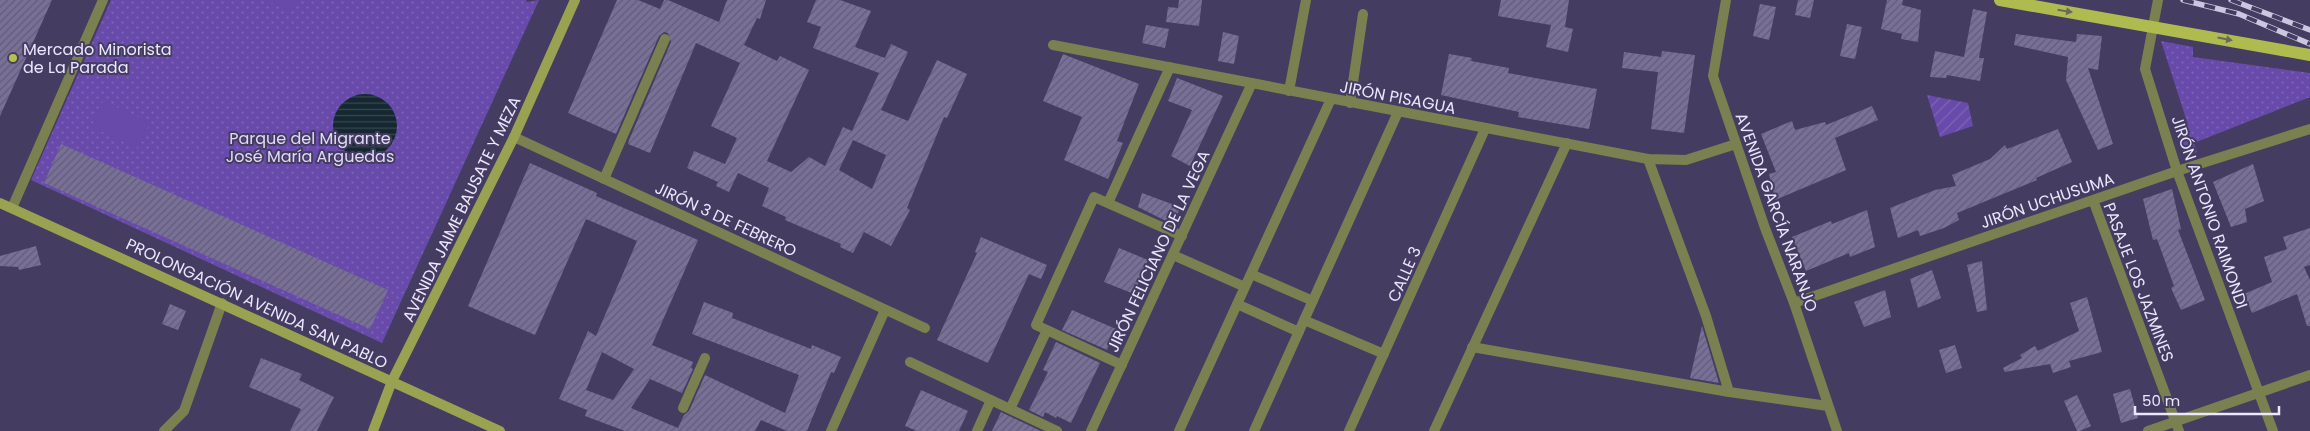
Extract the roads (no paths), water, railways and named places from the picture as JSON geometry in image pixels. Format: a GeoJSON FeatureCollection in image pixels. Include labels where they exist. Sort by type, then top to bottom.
{"type":"FeatureCollection","features":[{"type":"Feature","properties":{"kind":"main road"},"geometry":{"type":"LineString","coordinates":[[2000,0],[2310,55]]}},
{"type":"Feature","properties":{"kind":"street"},"geometry":{"type":"LineString","coordinates":[[12,208],[103,0]]}},
{"type":"Feature","properties":{"kind":"street","name":"AVENIDA JAIME BAUSATE Y MEZA"},"geometry":{"type":"LineString","coordinates":[[373,431],[392,381],[514,137],[575,0]]}},
{"type":"Feature","properties":{"kind":"street"},"geometry":{"type":"LineString","coordinates":[[1289,91],[1306,0]]}},
{"type":"Feature","properties":{"kind":"street","name":"AVENIDA GARCÍA NARANJO"},"geometry":{"type":"LineString","coordinates":[[1726,0],[1713,76],[1794,303],[1837,431]]}},
{"type":"Feature","properties":{"kind":"street","name":"JIRÓN ANTONIO RAIMONDI"},"geometry":{"type":"LineString","coordinates":[[2158,0],[2145,69],[2177,171],[2273,431]]}},
{"type":"Feature","properties":{"kind":"street"},"geometry":{"type":"LineString","coordinates":[[1350,103],[1363,14]]}},
{"type":"Feature","properties":{"kind":"street"},"geometry":{"type":"LineString","coordinates":[[604,179],[665,39]]}},
{"type":"Feature","properties":{"kind":"street","name":"JIRÓN PISAGUA"},"geometry":{"type":"LineString","coordinates":[[1053,45],[1648,159],[1686,160],[1736,144]]}},
{"type":"Feature","properties":{"kind":"street"},"geometry":{"type":"LineString","coordinates":[[1108,203],[1170,67]]}},
{"type":"Feature","properties":{"kind":"street","name":"JIRÓN FELICIANO DE LA VEGA"},"geometry":{"type":"LineString","coordinates":[[1091,431],[1252,84]]}},
{"type":"Feature","properties":{"kind":"street"},"geometry":{"type":"LineString","coordinates":[[1179,431],[1331,99]]}},
{"type":"Feature","properties":{"kind":"street"},"geometry":{"type":"LineString","coordinates":[[1254,431],[1398,112]]}},
{"type":"Feature","properties":{"kind":"street","name":"CALLE 3"},"geometry":{"type":"LineString","coordinates":[[1349,431],[1485,129]]}},
{"type":"Feature","properties":{"kind":"street","name":"JIRÓN UCHUSUMA"},"geometry":{"type":"LineString","coordinates":[[1794,303],[2177,171],[2310,129]]}},
{"type":"Feature","properties":{"kind":"street","name":"JIRÓN 3 DE FEBRERO"},"geometry":{"type":"LineString","coordinates":[[514,137],[925,328]]}},
{"type":"Feature","properties":{"kind":"street"},"geometry":{"type":"LineString","coordinates":[[1434,431],[1567,143]]}},
{"type":"Feature","properties":{"kind":"street"},"geometry":{"type":"LineString","coordinates":[[1648,159],[1706,316],[1729,392]]}},
{"type":"Feature","properties":{"kind":"street"},"geometry":{"type":"LineString","coordinates":[[1122,365],[1036,325],[1094,197],[1182,236]]}},
{"type":"Feature","properties":{"kind":"street","name":"PASAJE LOS JAZMINES"},"geometry":{"type":"LineString","coordinates":[[2092,200],[2178,426]]}},
{"type":"Feature","properties":{"kind":"street","name":"PROLONGACIÓN AVENIDA SAN PABLO"},"geometry":{"type":"LineString","coordinates":[[0,203],[500,431]]}},
{"type":"Feature","properties":{"kind":"street"},"geometry":{"type":"LineString","coordinates":[[1173,255],[1245,287]]}},
{"type":"Feature","properties":{"kind":"street"},"geometry":{"type":"LineString","coordinates":[[1251,274],[1313,301]]}},
{"type":"Feature","properties":{"kind":"street"},"geometry":{"type":"LineString","coordinates":[[164,431],[184,412],[222,303]]}},
{"type":"Feature","properties":{"kind":"street"},"geometry":{"type":"LineString","coordinates":[[1237,304],[1299,332]]}},
{"type":"Feature","properties":{"kind":"street"},"geometry":{"type":"LineString","coordinates":[[831,431],[885,310]]}},
{"type":"Feature","properties":{"kind":"street"},"geometry":{"type":"LineString","coordinates":[[1304,320],[1384,354]]}},
{"type":"Feature","properties":{"kind":"street"},"geometry":{"type":"LineString","coordinates":[[1010,409],[1047,330]]}},
{"type":"Feature","properties":{"kind":"street"},"geometry":{"type":"LineString","coordinates":[[1472,347],[1729,392],[1828,406]]}},
{"type":"Feature","properties":{"kind":"street"},"geometry":{"type":"LineString","coordinates":[[683,408],[704,358]]}},
{"type":"Feature","properties":{"kind":"street"},"geometry":{"type":"LineString","coordinates":[[910,362],[1057,431]]}},
{"type":"Feature","properties":{"kind":"street"},"geometry":{"type":"LineString","coordinates":[[2148,431],[2178,426],[2258,392],[2310,375]]}},
{"type":"Feature","properties":{"kind":"street"},"geometry":{"type":"LineString","coordinates":[[977,431],[991,400]]}},
{"type":"Feature","properties":{"kind":"water"},"geometry":{"type":"Polygon","coordinates":[[[359,94],[371,94],[388,103],[395,114],[397,126],[395,138],[388,149],[371,158],[359,158],[347,153],[338,144],[333,132],[333,120],[338,108],[347,99],[359,94]]]}},
{"type":"Feature","properties":{"kind":"railway"},"geometry":{"type":"LineString","coordinates":[[2183,0],[2239,14],[2310,44]]}},
{"type":"Feature","properties":{"kind":"railway"},"geometry":{"type":"LineString","coordinates":[[2231,0],[2310,30]]}},
{"type":"Feature","properties":{"kind":"place","name":"Mercado Minorista de La Parada"},"geometry":{"type":"Point","coordinates":[13,58]}},
{"type":"Feature","properties":{"kind":"park label","name":"Parque del Migrante José María Arguedas"},"geometry":{"type":"Point","coordinates":[310,147]}}]}
